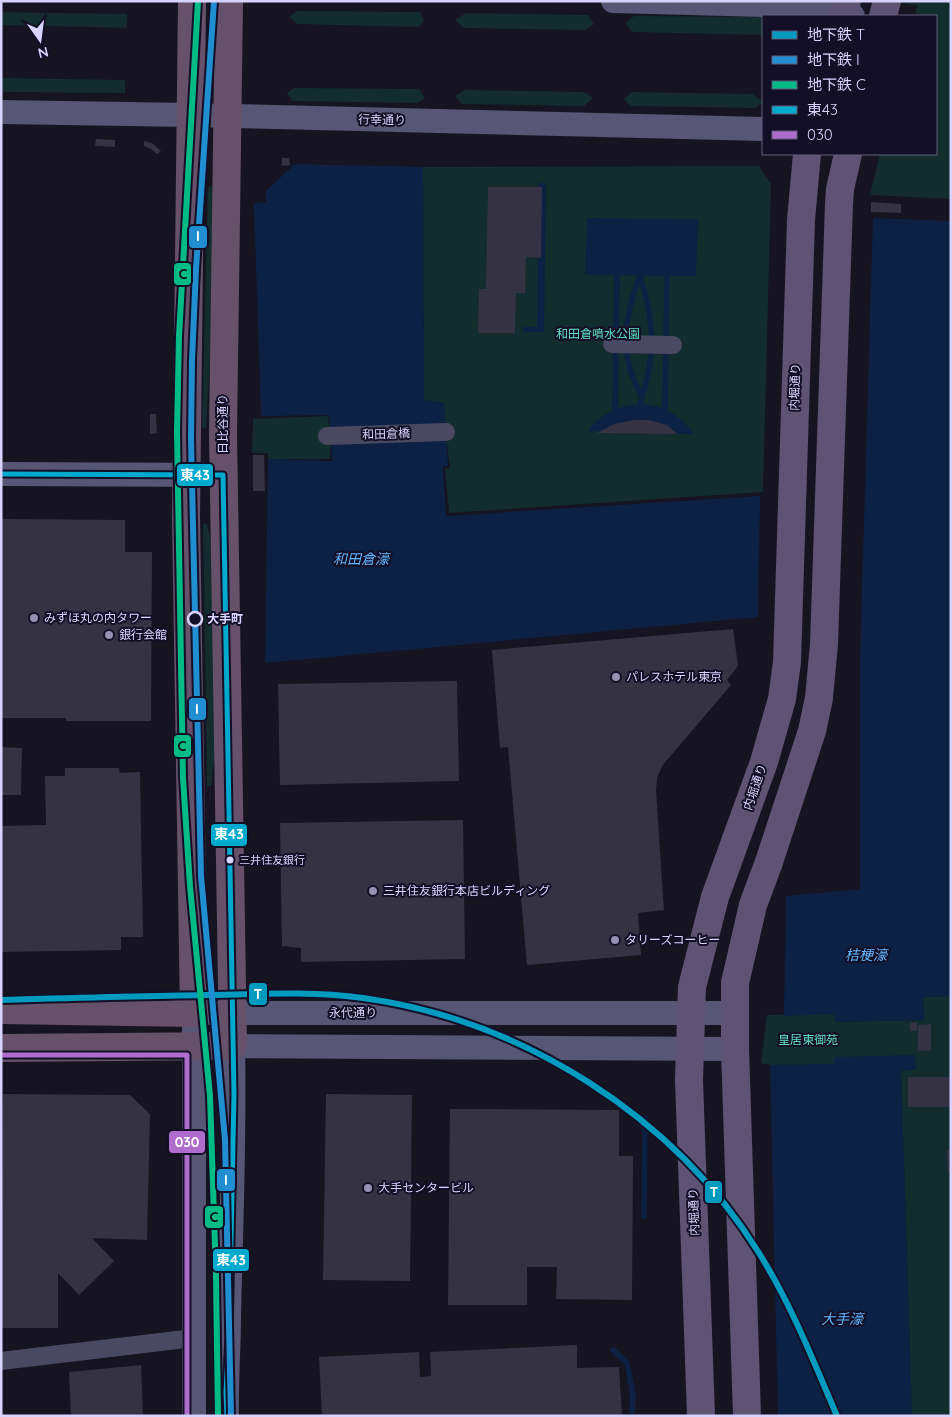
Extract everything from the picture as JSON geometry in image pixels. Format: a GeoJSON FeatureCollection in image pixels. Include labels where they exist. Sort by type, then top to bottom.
{"type":"FeatureCollection","features":[{"type":"Feature","properties":{"kind":"highway"},"geometry":{"type":"LineString","coordinates":[[192,1],[186,475],[194,1013]]}},
{"type":"Feature","properties":{"kind":"highway","name":"日比谷通り"},"geometry":{"type":"LineString","coordinates":[[229,1],[223,475],[233,1046]]}},
{"type":"Feature","properties":{"kind":"highway","name":"永代通り"},"geometry":{"type":"LineString","coordinates":[[1,1010],[194,1013]]}},
{"type":"Feature","properties":{"kind":"highway"},"geometry":{"type":"LineString","coordinates":[[1,1048],[233,1046]]}},
{"type":"Feature","properties":{"kind":"main road"},"geometry":{"type":"LineString","coordinates":[[613,1],[847,10]]}},
{"type":"Feature","properties":{"kind":"main road"},"geometry":{"type":"LineString","coordinates":[[883,15],[887,1]]}},
{"type":"Feature","properties":{"kind":"main road","name":"行幸通り"},"geometry":{"type":"LineString","coordinates":[[1,112],[762,130]]}},
{"type":"Feature","properties":{"kind":"main road","name":"内堀通り"},"geometry":{"type":"LineString","coordinates":[[701,1416],[689,1080],[691,1049],[690,1013],[693,981],[715,897],[764,762],[782,700],[787,662],[801,220],[807,155]]}},
{"type":"Feature","properties":{"kind":"main road"},"geometry":{"type":"LineString","coordinates":[[746,1416],[735,1049],[736,983],[753,905],[812,731],[819,698],[824,644],[838,213],[840,189],[848,155]]}},
{"type":"Feature","properties":{"kind":"main road"},"geometry":{"type":"LineString","coordinates":[[1,474],[223,475]]}},
{"type":"Feature","properties":{"kind":"main road"},"geometry":{"type":"LineString","coordinates":[[194,1013],[194,1416]]}},
{"type":"Feature","properties":{"kind":"main road","name":"永代通り"},"geometry":{"type":"LineString","coordinates":[[194,1013],[735,1013]]}},
{"type":"Feature","properties":{"kind":"main road"},"geometry":{"type":"LineString","coordinates":[[233,1046],[735,1049]]}},
{"type":"Feature","properties":{"kind":"main road","name":"日比谷通り"},"geometry":{"type":"LineString","coordinates":[[227,1416],[226,1392],[229,1337],[234,1094],[233,1046]]}},
{"type":"Feature","properties":{"kind":"street"},"geometry":{"type":"LineString","coordinates":[[624,344],[674,345]]}},
{"type":"Feature","properties":{"kind":"street","name":"和田倉橋"},"geometry":{"type":"LineString","coordinates":[[327,436],[446,432]]}},
{"type":"Feature","properties":{"kind":"street"},"geometry":{"type":"LineString","coordinates":[[1,1360],[194,1338]]}},
{"type":"Feature","properties":{"kind":"green space"},"geometry":{"type":"Polygon","coordinates":[[[882,1],[951,1],[951,199],[870,195],[880,155],[937,155],[937,15],[915,15],[917,5],[882,1]]]}},
{"type":"Feature","properties":{"kind":"green space"},"geometry":{"type":"Polygon","coordinates":[[[297,11],[420,12],[424,21],[418,27],[297,24],[289,17],[297,11]]]}},
{"type":"Feature","properties":{"kind":"green space"},"geometry":{"type":"Polygon","coordinates":[[[1,12],[127,14],[127,28],[1,25],[1,12]]]}},
{"type":"Feature","properties":{"kind":"green space"},"geometry":{"type":"Polygon","coordinates":[[[466,13],[588,15],[594,24],[586,30],[464,28],[455,20],[466,13]]]}},
{"type":"Feature","properties":{"kind":"green space"},"geometry":{"type":"Polygon","coordinates":[[[634,16],[762,17],[762,35],[632,32],[625,23],[634,16]]]}},
{"type":"Feature","properties":{"kind":"green space"},"geometry":{"type":"Polygon","coordinates":[[[1,78],[125,80],[125,93],[1,92],[1,78]]]}},
{"type":"Feature","properties":{"kind":"green space"},"geometry":{"type":"Polygon","coordinates":[[[294,88],[419,89],[425,98],[417,103],[292,101],[287,93],[294,88]]]}},
{"type":"Feature","properties":{"kind":"green space"},"geometry":{"type":"Polygon","coordinates":[[[464,90],[584,92],[593,98],[584,106],[462,104],[455,96],[464,90]]]}},
{"type":"Feature","properties":{"kind":"green space"},"geometry":{"type":"Polygon","coordinates":[[[632,92],[753,94],[762,103],[756,108],[631,106],[624,99],[632,92]]]}},
{"type":"Feature","properties":{"kind":"green space","name":"和田倉噴水公園"},"geometry":{"type":"Polygon","coordinates":[[[759,166],[771,184],[763,492],[449,513],[445,469],[450,468],[447,444],[330,447],[330,459],[268,459],[268,453],[252,453],[253,419],[328,416],[329,425],[445,421],[444,403],[424,400],[423,167],[759,166]]]}},
{"type":"Feature","properties":{"kind":"green space"},"geometry":{"type":"Polygon","coordinates":[[[213,186],[211,340],[206,427],[202,428],[208,187],[213,186]]]}},
{"type":"Feature","properties":{"kind":"green space"},"geometry":{"type":"Polygon","coordinates":[[[203,524],[207,524],[212,547],[216,744],[211,786],[207,786],[203,524]]]}},
{"type":"Feature","properties":{"kind":"green space","name":"皇居東御苑"},"geometry":{"type":"Polygon","coordinates":[[[951,996],[951,1416],[912,1416],[901,1071],[916,1069],[835,1057],[835,1064],[770,1065],[761,1063],[767,1015],[834,1014],[835,1022],[924,1020],[923,997],[951,996]]]}},
{"type":"Feature","properties":{"kind":"water","name":"和田倉濠"},"geometry":{"type":"Polygon","coordinates":[[[295,164],[423,167],[424,400],[444,403],[448,466],[443,467],[446,516],[760,496],[758,617],[265,663],[268,459],[332,461],[329,415],[261,416],[254,203],[266,202],[266,191],[295,164]]]}},
{"type":"Feature","properties":{"kind":"water"},"geometry":{"type":"Polygon","coordinates":[[[539,183],[546,183],[544,332],[523,332],[523,327],[537,327],[539,183]]]}},
{"type":"Feature","properties":{"kind":"water"},"geometry":{"type":"Polygon","coordinates":[[[587,218],[698,219],[696,276],[585,275],[587,218]]]}},
{"type":"Feature","properties":{"kind":"water","name":"桔梗濠"},"geometry":{"type":"Polygon","coordinates":[[[873,218],[951,221],[951,996],[923,997],[924,1020],[835,1022],[834,1014],[784,1016],[786,896],[860,889],[860,660],[873,218]]]}},
{"type":"Feature","properties":{"kind":"water"},"geometry":{"type":"Polygon","coordinates":[[[640,404],[664,409],[678,417],[694,434],[588,431],[604,415],[617,409],[640,404]]]}},
{"type":"Feature","properties":{"kind":"water","name":"大手濠"},"geometry":{"type":"Polygon","coordinates":[[[915,1055],[916,1069],[901,1071],[912,1416],[778,1416],[770,1065],[834,1064],[834,1057],[915,1055]]]}},
{"type":"Feature","properties":{"kind":"building"},"geometry":{"type":"Polygon","coordinates":[[[96,139],[115,140],[115,147],[95,146],[96,139]]]}},
{"type":"Feature","properties":{"kind":"building"},"geometry":{"type":"Polygon","coordinates":[[[144,141],[152,143],[161,151],[157,154],[144,146],[144,141]]]}},
{"type":"Feature","properties":{"kind":"building"},"geometry":{"type":"Polygon","coordinates":[[[282,158],[289,158],[290,165],[282,166],[282,158]]]}},
{"type":"Feature","properties":{"kind":"building"},"geometry":{"type":"Polygon","coordinates":[[[488,187],[542,187],[541,258],[526,257],[525,293],[516,293],[515,333],[478,333],[479,289],[486,289],[488,187]]]}},
{"type":"Feature","properties":{"kind":"building"},"geometry":{"type":"Polygon","coordinates":[[[871,202],[901,204],[901,213],[871,212],[871,202]]]}},
{"type":"Feature","properties":{"kind":"building"},"geometry":{"type":"Polygon","coordinates":[[[150,414],[156,414],[157,433],[150,434],[150,414]]]}},
{"type":"Feature","properties":{"kind":"building"},"geometry":{"type":"Polygon","coordinates":[[[634,420],[649,420],[667,425],[677,434],[597,433],[614,424],[634,420]]]}},
{"type":"Feature","properties":{"kind":"building"},"geometry":{"type":"Polygon","coordinates":[[[253,455],[264,455],[265,491],[253,491],[253,455]]]}},
{"type":"Feature","properties":{"kind":"building"},"geometry":{"type":"Polygon","coordinates":[[[1,519],[125,520],[125,552],[152,552],[151,721],[66,721],[66,718],[1,718],[1,519]]]}},
{"type":"Feature","properties":{"kind":"building"},"geometry":{"type":"Polygon","coordinates":[[[733,629],[738,666],[727,680],[731,685],[662,766],[657,778],[656,791],[664,910],[638,913],[641,955],[527,965],[508,747],[500,748],[492,650],[733,629]]]}},
{"type":"Feature","properties":{"kind":"building"},"geometry":{"type":"Polygon","coordinates":[[[457,681],[459,781],[280,785],[278,684],[457,681]]]}},
{"type":"Feature","properties":{"kind":"building"},"geometry":{"type":"Polygon","coordinates":[[[1,747],[22,748],[21,795],[1,795],[1,747]]]}},
{"type":"Feature","properties":{"kind":"building"},"geometry":{"type":"Polygon","coordinates":[[[65,768],[119,768],[120,773],[140,772],[143,937],[121,937],[121,950],[1,952],[1,826],[46,825],[45,776],[65,776],[65,768]]]}},
{"type":"Feature","properties":{"kind":"building","name":"三井住友銀行本店ビルディング"},"geometry":{"type":"Polygon","coordinates":[[[463,820],[465,959],[301,962],[301,948],[282,946],[280,823],[463,820]]]}},
{"type":"Feature","properties":{"kind":"building"},"geometry":{"type":"Polygon","coordinates":[[[917,1022],[917,1031],[910,1031],[910,1023],[917,1022]]]}},
{"type":"Feature","properties":{"kind":"building"},"geometry":{"type":"Polygon","coordinates":[[[931,1024],[931,1050],[918,1051],[918,1025],[931,1024]]]}},
{"type":"Feature","properties":{"kind":"building"},"geometry":{"type":"Polygon","coordinates":[[[908,1077],[951,1077],[951,1107],[908,1107],[908,1077]]]}},
{"type":"Feature","properties":{"kind":"building"},"geometry":{"type":"Polygon","coordinates":[[[3,1094],[130,1095],[150,1114],[147,1240],[92,1238],[114,1261],[79,1295],[58,1273],[58,1328],[1,1328],[3,1094]]]}},
{"type":"Feature","properties":{"kind":"building","name":"大手センタービル"},"geometry":{"type":"Polygon","coordinates":[[[326,1094],[412,1095],[410,1281],[323,1280],[326,1094]]]}},
{"type":"Feature","properties":{"kind":"building"},"geometry":{"type":"Polygon","coordinates":[[[450,1109],[619,1110],[619,1156],[633,1156],[632,1300],[556,1299],[557,1267],[527,1267],[527,1305],[448,1305],[450,1109]]]}},
{"type":"Feature","properties":{"kind":"building"},"geometry":{"type":"Polygon","coordinates":[[[947,1150],[951,1150],[951,1173],[948,1173],[947,1150]]]}},
{"type":"Feature","properties":{"kind":"building"},"geometry":{"type":"Polygon","coordinates":[[[577,1345],[577,1368],[619,1367],[622,1416],[322,1416],[319,1357],[419,1352],[420,1377],[431,1376],[430,1352],[577,1345]]]}},
{"type":"Feature","properties":{"kind":"building"},"geometry":{"type":"Polygon","coordinates":[[[141,1365],[143,1416],[71,1416],[69,1372],[141,1365]]]}},
{"type":"Feature","properties":{"kind":"waterway"},"geometry":{"type":"LineString","coordinates":[[615,409],[617,275]]}},
{"type":"Feature","properties":{"kind":"waterway"},"geometry":{"type":"LineString","coordinates":[[640,275],[649,310],[652,339],[649,370],[640,404]]}},
{"type":"Feature","properties":{"kind":"waterway"},"geometry":{"type":"LineString","coordinates":[[640,275],[630,307],[626,336],[629,366],[642,397]]}},
{"type":"Feature","properties":{"kind":"waterway"},"geometry":{"type":"LineString","coordinates":[[665,409],[667,276]]}},
{"type":"Feature","properties":{"kind":"waterway"},"geometry":{"type":"LineString","coordinates":[[644,1216],[645,1118]]}},
{"type":"Feature","properties":{"kind":"waterway"},"geometry":{"type":"LineString","coordinates":[[613,1350],[627,1363],[633,1395],[632,1416]]}},
{"type":"Feature","properties":{"kind":"metro line","name":"C"},"geometry":{"type":"LineString","coordinates":[[198,1],[179,336],[177,432],[183,778],[190,886],[210,1096],[218,1416]]}},
{"type":"Feature","properties":{"kind":"metro line","name":"I"},"geometry":{"type":"LineString","coordinates":[[214,1],[196,269],[191,438],[201,876],[225,1140],[231,1416]]}},
{"type":"Feature","properties":{"kind":"metro line","name":"T"},"geometry":{"type":"LineString","coordinates":[[1,1000],[266,994],[344,996],[422,1010],[480,1028],[536,1052],[589,1082],[638,1118],[684,1158],[724,1204],[771,1272],[801,1333],[837,1416]]}},
{"type":"Feature","properties":{"kind":"transit line","name":"東43"},"geometry":{"type":"LineString","coordinates":[[1,474],[223,475],[234,1094],[229,1337],[226,1392],[227,1416]]}},
{"type":"Feature","properties":{"kind":"transit line","name":"030"},"geometry":{"type":"LineString","coordinates":[[1,1055],[187,1055],[187,1416]]}},
{"type":"Feature","properties":{"kind":"place","name":"みずほ丸の内タワー"},"geometry":{"type":"Point","coordinates":[34,618]}},
{"type":"Feature","properties":{"kind":"place","name":"大手町"},"geometry":{"type":"Point","coordinates":[195,619]}},
{"type":"Feature","properties":{"kind":"place","name":"銀行会館"},"geometry":{"type":"Point","coordinates":[109,635]}},
{"type":"Feature","properties":{"kind":"place","name":"パレスホテル東京"},"geometry":{"type":"Point","coordinates":[616,677]}},
{"type":"Feature","properties":{"kind":"place","name":"三井住友銀行"},"geometry":{"type":"Point","coordinates":[230,860]}},
{"type":"Feature","properties":{"kind":"place","name":"三井住友銀行本店ビルディング"},"geometry":{"type":"Point","coordinates":[373,891]}},
{"type":"Feature","properties":{"kind":"place","name":"タリーズコーヒー"},"geometry":{"type":"Point","coordinates":[615,940]}},
{"type":"Feature","properties":{"kind":"place","name":"大手センタービル"},"geometry":{"type":"Point","coordinates":[368,1188]}}]}
